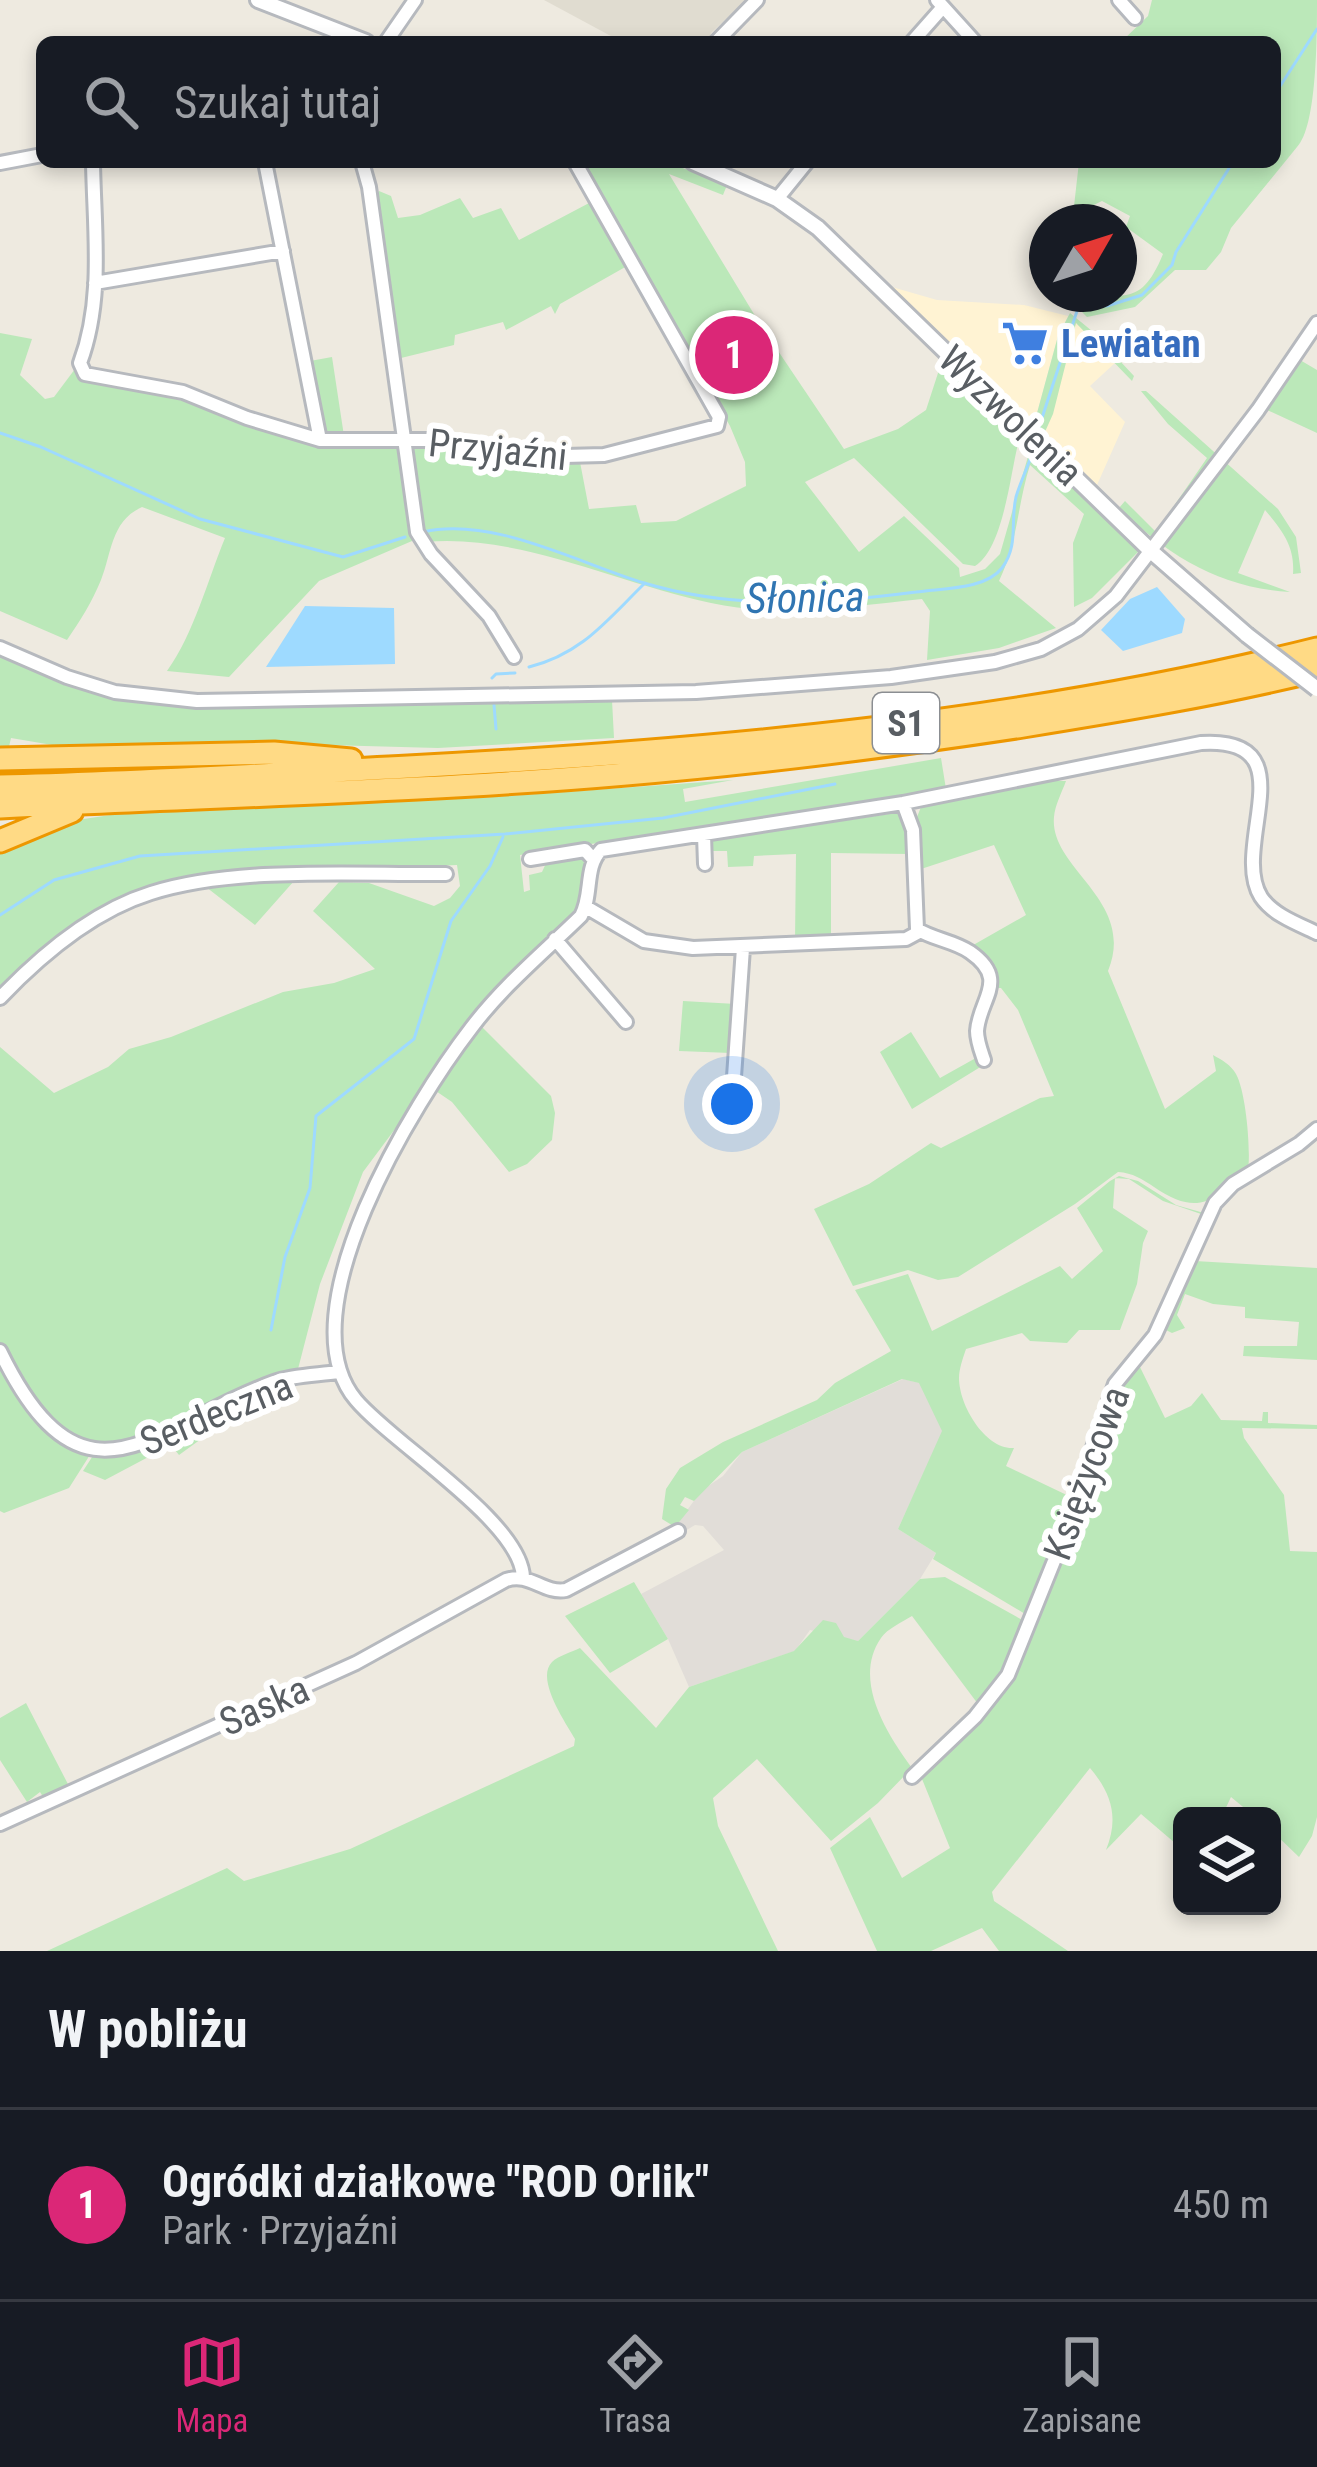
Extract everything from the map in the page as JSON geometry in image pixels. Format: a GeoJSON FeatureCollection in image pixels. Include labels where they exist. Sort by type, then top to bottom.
{"type":"FeatureCollection","features":[{"type":"Feature","properties":{"kind":"highway","name":"S1"},"geometry":{"type":"LineString","coordinates":[[0,786],[620,755],[882,727],[1221,673],[1317,649]]}},
{"type":"Feature","properties":{"kind":"highway","name":"S1"},"geometry":{"type":"LineString","coordinates":[[0,807],[578,778],[848,752],[1225,693],[1317,670]]}},
{"type":"Feature","properties":{"kind":"highway"},"geometry":{"type":"LineString","coordinates":[[0,759],[274,753],[411,767]]}},
{"type":"Feature","properties":{"kind":"highway"},"geometry":{"type":"LineString","coordinates":[[0,841],[58,814],[101,802]]}},
{"type":"Feature","properties":{"kind":"street"},"geometry":{"type":"LineString","coordinates":[[258,0],[331,36]]}},
{"type":"Feature","properties":{"kind":"street"},"geometry":{"type":"LineString","coordinates":[[390,36],[415,0]]}},
{"type":"Feature","properties":{"kind":"street"},"geometry":{"type":"LineString","coordinates":[[722,36],[757,0]]}},
{"type":"Feature","properties":{"kind":"street"},"geometry":{"type":"LineString","coordinates":[[1119,0],[1136,18]]}},
{"type":"Feature","properties":{"kind":"street"},"geometry":{"type":"LineString","coordinates":[[916,36],[940,3],[970,36]]}},
{"type":"Feature","properties":{"kind":"street"},"geometry":{"type":"LineString","coordinates":[[0,163],[36,156]]}},
{"type":"Feature","properties":{"kind":"street"},"geometry":{"type":"LineString","coordinates":[[93,168],[95,283],[92,328],[80,366],[86,374],[183,392],[320,440],[404,440]]}},
{"type":"Feature","properties":{"kind":"street"},"geometry":{"type":"LineString","coordinates":[[266,168],[320,440]]}},
{"type":"Feature","properties":{"kind":"street"},"geometry":{"type":"LineString","coordinates":[[364,168],[420,540],[480,604],[514,657]]}},
{"type":"Feature","properties":{"kind":"street","name":"Przyjaźni"},"geometry":{"type":"LineString","coordinates":[[404,440],[447,440],[525,457],[584,458],[719,424],[578,168]]}},
{"type":"Feature","properties":{"kind":"street","name":"Wyzwolenia"},"geometry":{"type":"LineString","coordinates":[[706,168],[777,200],[850,258],[1152,552],[1317,689]]}},
{"type":"Feature","properties":{"kind":"street"},"geometry":{"type":"LineString","coordinates":[[777,200],[802,168]]}},
{"type":"Feature","properties":{"kind":"street"},"geometry":{"type":"LineString","coordinates":[[95,283],[283,251]]}},
{"type":"Feature","properties":{"kind":"street"},"geometry":{"type":"LineString","coordinates":[[0,649],[115,692],[196,701],[653,693],[827,683],[995,662],[1041,649],[1078,629],[1115,596],[1152,552],[1317,322]]}},
{"type":"Feature","properties":{"kind":"street"},"geometry":{"type":"LineString","coordinates":[[920,932],[906,939],[743,948],[644,941],[586,907],[593,859],[611,846],[903,802],[1201,743],[1236,744],[1256,765],[1262,790],[1253,856],[1256,886],[1274,910],[1317,933]]}},
{"type":"Feature","properties":{"kind":"street"},"geometry":{"type":"LineString","coordinates":[[903,802],[913,830],[915,923],[920,932],[969,951],[989,973],[991,992],[977,1030],[983,1060]]}},
{"type":"Feature","properties":{"kind":"street"},"geometry":{"type":"LineString","coordinates":[[704,835],[705,864]]}},
{"type":"Feature","properties":{"kind":"street"},"geometry":{"type":"LineString","coordinates":[[530,859],[586,850],[593,859]]}},
{"type":"Feature","properties":{"kind":"street"},"geometry":{"type":"LineString","coordinates":[[0,998],[32,966],[83,928],[148,894],[240,880],[446,874]]}},
{"type":"Feature","properties":{"kind":"street","name":"Serdeczna"},"geometry":{"type":"LineString","coordinates":[[0,1351],[40,1415],[70,1438],[112,1451],[148,1444],[277,1381],[338,1372],[334,1337],[340,1292],[354,1240],[394,1143],[472,1026],[586,907]]}},
{"type":"Feature","properties":{"kind":"street"},"geometry":{"type":"LineString","coordinates":[[555,939],[626,1022]]}},
{"type":"Feature","properties":{"kind":"street"},"geometry":{"type":"LineString","coordinates":[[734,1091],[743,948]]}},
{"type":"Feature","properties":{"kind":"street","name":"Księżycowa"},"geometry":{"type":"LineString","coordinates":[[912,1777],[975,1717],[1008,1675],[1054,1562],[1115,1384],[1155,1335],[1215,1203],[1234,1184],[1317,1129]]}},
{"type":"Feature","properties":{"kind":"street"},"geometry":{"type":"LineString","coordinates":[[338,1372],[358,1402],[500,1533],[521,1561],[523,1577],[556,1592],[576,1587],[678,1531]]}},
{"type":"Feature","properties":{"kind":"street","name":"Saska"},"geometry":{"type":"LineString","coordinates":[[0,1824],[356,1664],[491,1587],[523,1577]]}},
{"type":"Feature","properties":{"kind":"shaded area"},"geometry":{"type":"Polygon","coordinates":[[[544,0],[746,0],[710,36],[611,36],[544,0]]]}},
{"type":"Feature","properties":{"kind":"shaded area"},"geometry":{"type":"Polygon","coordinates":[[[892,287],[937,300],[1024,305],[1029,312],[1068,316],[1034,424],[892,287]]]}},
{"type":"Feature","properties":{"kind":"shaded area"},"geometry":{"type":"Polygon","coordinates":[[[1076,322],[1116,362],[1090,386],[1125,422],[1097,485],[1042,432],[1076,322]]]}},
{"type":"Feature","properties":{"kind":"shaded area"},"geometry":{"type":"Polygon","coordinates":[[[903,1379],[920,1383],[943,1431],[898,1529],[936,1553],[920,1579],[858,1641],[810,1630],[795,1651],[689,1687],[641,1594],[724,1550],[703,1526],[680,1534],[675,1527],[701,1491],[723,1476],[742,1452],[903,1379]]]}},
{"type":"Feature","properties":{"kind":"green space"},"geometry":{"type":"Polygon","coordinates":[[[1152,0],[1317,0],[1314,80],[1304,136],[1281,167],[1281,36],[1127,36],[1148,16],[1152,0]]]}},
{"type":"Feature","properties":{"kind":"green space"},"geometry":{"type":"Polygon","coordinates":[[[582,168],[683,168],[727,185],[723,195],[669,174],[760,324],[844,449],[898,429],[926,410],[939,370],[952,370],[1016,433],[1018,444],[999,528],[985,557],[975,566],[963,564],[854,458],[805,482],[859,552],[904,516],[959,568],[960,577],[985,569],[1000,554],[1031,446],[1140,550],[1092,598],[1074,607],[1073,543],[1084,514],[1030,465],[999,581],[1056,628],[999,648],[927,660],[930,611],[922,599],[817,609],[737,607],[676,595],[532,552],[460,541],[425,542],[410,445],[433,443],[530,461],[580,462],[589,509],[636,505],[641,523],[676,521],[746,486],[745,462],[730,426],[582,168]]]}},
{"type":"Feature","properties":{"kind":"green space"},"geometry":{"type":"Polygon","coordinates":[[[1078,168],[1280,168],[1231,228],[1221,252],[1206,270],[1175,270],[1137,305],[1137,291],[1163,254],[1137,235],[1137,204],[1074,204],[1078,168]]]}},
{"type":"Feature","properties":{"kind":"green space"},"geometry":{"type":"Polygon","coordinates":[[[379,191],[391,196],[398,218],[420,215],[460,198],[473,218],[501,208],[519,240],[591,202],[627,266],[560,304],[555,314],[551,306],[506,330],[503,322],[455,335],[454,345],[401,358],[396,353],[375,195],[379,191]]]}},
{"type":"Feature","properties":{"kind":"green space"},"geometry":{"type":"Polygon","coordinates":[[[1070,313],[1134,376],[1132,381],[1076,323],[1044,434],[1034,424],[1058,336],[1070,313]]]}},
{"type":"Feature","properties":{"kind":"green space"},"geometry":{"type":"Polygon","coordinates":[[[0,333],[32,339],[20,375],[45,399],[54,397],[75,369],[82,377],[167,390],[223,411],[237,422],[255,422],[315,442],[399,443],[415,533],[412,541],[319,581],[229,677],[167,671],[192,624],[225,538],[142,507],[118,529],[97,588],[67,640],[0,611],[0,333]]]}},
{"type":"Feature","properties":{"kind":"green space"},"geometry":{"type":"Polygon","coordinates":[[[332,357],[344,436],[395,434],[392,414],[398,414],[400,434],[325,437],[310,361],[332,357]]]}},
{"type":"Feature","properties":{"kind":"green space"},"geometry":{"type":"Polygon","coordinates":[[[1300,360],[1317,370],[1317,433],[1265,409],[1300,360]]]}},
{"type":"Feature","properties":{"kind":"green space"},"geometry":{"type":"Polygon","coordinates":[[[1141,391],[1278,509],[1296,537],[1301,573],[1293,574],[1290,547],[1265,510],[1238,573],[1290,592],[1240,584],[1196,566],[1119,508],[1125,501],[1156,532],[1207,458],[1168,424],[1141,391]]]}},
{"type":"Feature","properties":{"kind":"green space"},"geometry":{"type":"Polygon","coordinates":[[[0,653],[99,693],[141,702],[612,700],[614,738],[438,748],[250,743],[70,748],[11,738],[8,751],[0,751],[0,653]]]}},
{"type":"Feature","properties":{"kind":"green space"},"geometry":{"type":"Polygon","coordinates":[[[941,758],[946,789],[520,855],[524,892],[530,890],[529,875],[542,872],[548,859],[580,855],[586,873],[583,894],[554,938],[482,1010],[477,1007],[430,1082],[363,1172],[320,1284],[298,1369],[146,1441],[113,1448],[71,1436],[42,1414],[0,1343],[0,1047],[54,1093],[108,1067],[129,1049],[283,992],[334,983],[375,969],[313,911],[339,882],[369,883],[434,906],[460,886],[457,865],[200,876],[118,902],[0,993],[0,848],[57,823],[117,814],[478,798],[733,780],[683,789],[685,802],[941,758]]]}},
{"type":"Feature","properties":{"kind":"green space"},"geometry":{"type":"Polygon","coordinates":[[[1066,781],[1054,817],[1056,836],[1111,924],[1114,946],[1108,971],[1165,1109],[1216,1071],[1213,1055],[1226,1063],[1243,1094],[1248,1171],[1214,1197],[1194,1203],[1118,1172],[958,1277],[938,1280],[908,1270],[853,1286],[814,1209],[869,1184],[931,1143],[941,1148],[1040,1098],[1054,1096],[1018,1010],[1001,988],[994,988],[968,948],[1026,915],[994,845],[918,870],[917,817],[921,807],[1066,781]]]}},
{"type":"Feature","properties":{"kind":"green space"},"geometry":{"type":"Polygon","coordinates":[[[902,812],[909,854],[831,853],[831,940],[795,941],[796,854],[754,856],[753,866],[728,867],[727,851],[708,851],[708,841],[902,812]]]}},
{"type":"Feature","properties":{"kind":"green space"},"geometry":{"type":"Polygon","coordinates":[[[294,881],[255,925],[206,887],[294,881]]]}},
{"type":"Feature","properties":{"kind":"green space"},"geometry":{"type":"Polygon","coordinates":[[[683,1001],[736,1004],[731,1053],[679,1051],[683,1001]]]}},
{"type":"Feature","properties":{"kind":"green space"},"geometry":{"type":"Polygon","coordinates":[[[472,1026],[482,1027],[551,1096],[555,1113],[552,1140],[527,1164],[509,1172],[452,1102],[430,1087],[472,1026]]]}},
{"type":"Feature","properties":{"kind":"green space"},"geometry":{"type":"Polygon","coordinates":[[[911,1032],[940,1078],[974,1059],[977,1051],[982,1066],[912,1109],[880,1052],[911,1032]]]}},
{"type":"Feature","properties":{"kind":"green space"},"geometry":{"type":"Polygon","coordinates":[[[1119,1176],[1138,1181],[1176,1205],[1204,1213],[1185,1258],[1182,1260],[1201,1214],[1163,1201],[1129,1179],[1115,1178],[1119,1176]]]}},
{"type":"Feature","properties":{"kind":"green space"},"geometry":{"type":"Polygon","coordinates":[[[1115,1178],[1113,1208],[1148,1231],[1137,1284],[1120,1330],[1079,1330],[1067,1343],[1030,1341],[1022,1333],[966,1349],[960,1371],[960,1389],[976,1424],[994,1442],[1014,1448],[1006,1466],[1073,1498],[1027,1615],[933,1559],[936,1553],[898,1529],[942,1431],[919,1383],[902,1379],[742,1452],[694,1501],[685,1497],[680,1505],[689,1510],[675,1527],[662,1519],[666,1489],[680,1468],[723,1442],[817,1400],[835,1383],[891,1351],[855,1290],[908,1274],[932,1331],[1060,1266],[1072,1279],[1103,1251],[1077,1208],[1115,1178]]]}},
{"type":"Feature","properties":{"kind":"green space"},"geometry":{"type":"Polygon","coordinates":[[[1237,1191],[1222,1203],[1195,1261],[1317,1268],[1317,1360],[1243,1356],[1244,1346],[1297,1346],[1299,1322],[1245,1318],[1245,1307],[1213,1304],[1185,1294],[1177,1315],[1185,1328],[1172,1333],[1164,1329],[1211,1216],[1221,1202],[1237,1191]]]}},
{"type":"Feature","properties":{"kind":"green space"},"geometry":{"type":"Polygon","coordinates":[[[1161,1342],[1138,1363],[1165,1418],[1191,1406],[1202,1393],[1221,1420],[1262,1421],[1263,1412],[1268,1412],[1268,1423],[1317,1425],[1317,1429],[1242,1428],[1244,1438],[1284,1495],[1290,1551],[1317,1552],[1317,1817],[1312,1836],[1299,1857],[1281,1840],[1281,1807],[1243,1807],[1231,1797],[1226,1807],[1173,1807],[1173,1841],[1141,1814],[1106,1850],[1111,1807],[1090,1768],[992,1892],[994,1901],[1068,1951],[999,1951],[982,1928],[931,1951],[877,1951],[830,1848],[870,1817],[902,1878],[950,1848],[920,1774],[998,1698],[1012,1676],[1118,1386],[1152,1344],[1161,1342]]]}},
{"type":"Feature","properties":{"kind":"green space"},"geometry":{"type":"Polygon","coordinates":[[[0,1356],[39,1418],[93,1450],[69,1488],[4,1513],[0,1511],[0,1356]]]}},
{"type":"Feature","properties":{"kind":"green space"},"geometry":{"type":"Polygon","coordinates":[[[277,1384],[179,1455],[171,1445],[105,1480],[83,1471],[96,1451],[112,1453],[277,1384]]]}},
{"type":"Feature","properties":{"kind":"green space"},"geometry":{"type":"Polygon","coordinates":[[[945,1577],[1026,1622],[1005,1674],[978,1704],[912,1616],[884,1635],[873,1654],[871,1689],[884,1723],[912,1768],[878,1803],[831,1841],[757,1759],[713,1798],[718,1826],[778,1951],[47,1951],[227,1868],[244,1881],[350,1849],[574,1746],[547,1679],[552,1662],[580,1648],[656,1728],[689,1687],[794,1651],[823,1620],[836,1623],[844,1637],[858,1641],[920,1579],[945,1577]]]}},
{"type":"Feature","properties":{"kind":"green space"},"geometry":{"type":"Polygon","coordinates":[[[634,1582],[668,1639],[610,1673],[565,1616],[634,1582]]]}},
{"type":"Feature","properties":{"kind":"green space"},"geometry":{"type":"Polygon","coordinates":[[[26,1703],[70,1788],[45,1800],[40,1792],[27,1802],[0,1760],[0,1718],[26,1703]]]}},
{"type":"Feature","properties":{"kind":"water"},"geometry":{"type":"Polygon","coordinates":[[[1157,587],[1185,619],[1182,633],[1123,651],[1101,630],[1130,599],[1157,587]]]}},
{"type":"Feature","properties":{"kind":"water"},"geometry":{"type":"Polygon","coordinates":[[[305,606],[394,608],[395,664],[266,667],[305,606]]]}},
{"type":"Feature","properties":{"kind":"waterway","name":"Słonica"},"geometry":{"type":"LineString","coordinates":[[1281,85],[1317,29]]}},
{"type":"Feature","properties":{"kind":"waterway","name":"Słonica"},"geometry":{"type":"LineString","coordinates":[[1039,427],[1077,311],[1088,304],[1107,306],[1142,295],[1172,265],[1229,168]]}},
{"type":"Feature","properties":{"kind":"waterway","name":"Słonica"},"geometry":{"type":"LineString","coordinates":[[0,433],[200,519],[343,557],[405,537]]}},
{"type":"Feature","properties":{"kind":"waterway","name":"Słonica"},"geometry":{"type":"LineString","coordinates":[[423,532],[478,530],[535,544],[644,583],[745,601],[813,602],[950,588],[985,580],[1002,568],[1012,542],[1016,497],[1032,454]]}},
{"type":"Feature","properties":{"kind":"waterway"},"geometry":{"type":"LineString","coordinates":[[529,667],[579,644],[645,583]]}},
{"type":"Feature","properties":{"kind":"waterway"},"geometry":{"type":"LineString","coordinates":[[492,678],[515,673]]}},
{"type":"Feature","properties":{"kind":"waterway"},"geometry":{"type":"LineString","coordinates":[[494,705],[496,729]]}},
{"type":"Feature","properties":{"kind":"waterway"},"geometry":{"type":"LineString","coordinates":[[0,915],[54,880],[140,856],[505,834],[663,818],[835,784]]}},
{"type":"Feature","properties":{"kind":"waterway"},"geometry":{"type":"LineString","coordinates":[[271,1330],[285,1257],[310,1188],[316,1116],[414,1039],[451,921],[490,866],[503,837]]}},
{"type":"Feature","properties":{"kind":"place","name":"Lewiatan"},"geometry":{"type":"Point","coordinates":[1025,343]}},
{"type":"Feature","properties":{"kind":"place","name":"Ogródki działkowe \"ROD Orlik\""},"geometry":{"type":"Point","coordinates":[734,355]}}]}
